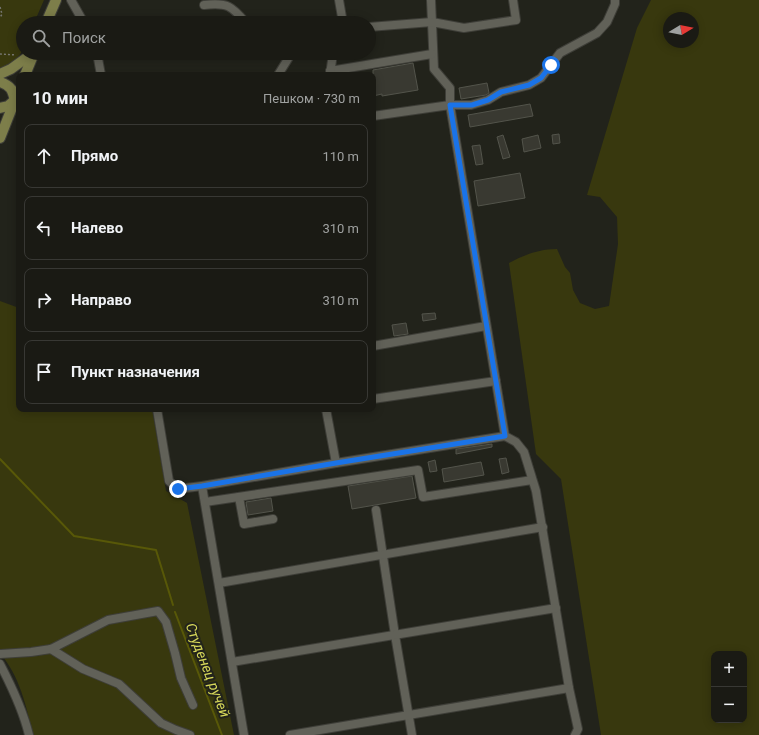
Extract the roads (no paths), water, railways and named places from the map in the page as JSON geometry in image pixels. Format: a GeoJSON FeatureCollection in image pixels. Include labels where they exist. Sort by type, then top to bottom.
{"type":"FeatureCollection","features":[{"type":"Feature","properties":{"kind":"main road"},"geometry":{"type":"LineString","coordinates":[[49,16],[56,0]]}},
{"type":"Feature","properties":{"kind":"main road"},"geometry":{"type":"LineString","coordinates":[[0,74],[11,70],[24,60]]}},
{"type":"Feature","properties":{"kind":"main road"},"geometry":{"type":"LineString","coordinates":[[26,72],[30,60]]}},
{"type":"Feature","properties":{"kind":"main road"},"geometry":{"type":"LineString","coordinates":[[0,82],[9,86],[13,92],[15,100],[0,138]]}},
{"type":"Feature","properties":{"kind":"main road"},"geometry":{"type":"LineString","coordinates":[[0,108],[8,106],[15,100]]}},
{"type":"Feature","properties":{"kind":"street"},"geometry":{"type":"LineString","coordinates":[[71,0],[80,16]]}},
{"type":"Feature","properties":{"kind":"street"},"geometry":{"type":"LineString","coordinates":[[338,0],[341,16]]}},
{"type":"Feature","properties":{"kind":"street"},"geometry":{"type":"LineString","coordinates":[[431,0],[432,54],[434,69],[450,88],[450,105],[505,436]]}},
{"type":"Feature","properties":{"kind":"street"},"geometry":{"type":"LineString","coordinates":[[376,26],[432,22],[464,28],[516,20],[512,0]]}},
{"type":"Feature","properties":{"kind":"street"},"geometry":{"type":"LineString","coordinates":[[376,116],[450,105],[472,105],[488,100],[501,92],[529,85],[541,78],[560,53],[596,33],[607,22],[615,4],[614,0]]}},
{"type":"Feature","properties":{"kind":"street"},"geometry":{"type":"LineString","coordinates":[[204,5],[218,3],[234,8],[240,16]]}},
{"type":"Feature","properties":{"kind":"street"},"geometry":{"type":"LineString","coordinates":[[335,72],[432,54]]}},
{"type":"Feature","properties":{"kind":"street"},"geometry":{"type":"LineString","coordinates":[[98,60],[100,72]]}},
{"type":"Feature","properties":{"kind":"street"},"geometry":{"type":"LineString","coordinates":[[280,72],[289,60]]}},
{"type":"Feature","properties":{"kind":"street"},"geometry":{"type":"LineString","coordinates":[[330,72],[332,60]]}},
{"type":"Feature","properties":{"kind":"street"},"geometry":{"type":"LineString","coordinates":[[376,345],[486,326]]}},
{"type":"Feature","properties":{"kind":"street"},"geometry":{"type":"LineString","coordinates":[[376,399],[496,381]]}},
{"type":"Feature","properties":{"kind":"street"},"geometry":{"type":"LineString","coordinates":[[158,412],[169,481],[178,489],[505,436],[516,442],[524,452],[536,491],[569,688],[578,729],[575,735]]}},
{"type":"Feature","properties":{"kind":"street"},"geometry":{"type":"LineString","coordinates":[[327,412],[336,463]]}},
{"type":"Feature","properties":{"kind":"street"},"geometry":{"type":"LineString","coordinates":[[205,502],[418,470],[423,497],[532,480]]}},
{"type":"Feature","properties":{"kind":"street"},"geometry":{"type":"LineString","coordinates":[[202,486],[244,735]]}},
{"type":"Feature","properties":{"kind":"street"},"geometry":{"type":"LineString","coordinates":[[239,497],[244,524],[273,519]]}},
{"type":"Feature","properties":{"kind":"street"},"geometry":{"type":"LineString","coordinates":[[376,510],[412,735]]}},
{"type":"Feature","properties":{"kind":"street"},"geometry":{"type":"LineString","coordinates":[[219,583],[543,527]]}},
{"type":"Feature","properties":{"kind":"street"},"geometry":{"type":"LineString","coordinates":[[232,662],[556,608]]}},
{"type":"Feature","properties":{"kind":"street"},"geometry":{"type":"LineString","coordinates":[[0,654],[51,649],[108,620],[158,611],[166,622],[181,678],[193,705]]}},
{"type":"Feature","properties":{"kind":"street"},"geometry":{"type":"LineString","coordinates":[[51,649],[83,669],[119,684],[161,722],[190,735]]}},
{"type":"Feature","properties":{"kind":"street"},"geometry":{"type":"LineString","coordinates":[[0,664],[10,682],[24,716],[29,735]]}},
{"type":"Feature","properties":{"kind":"street"},"geometry":{"type":"LineString","coordinates":[[290,735],[569,688]]}},
{"type":"Feature","properties":{"kind":"waterway","name":"Студенец ручей"},"geometry":{"type":"LineString","coordinates":[[0,459],[74,536],[156,550],[173,605]]}},
{"type":"Feature","properties":{"kind":"waterway","name":"Студенец ручей"},"geometry":{"type":"LineString","coordinates":[[175,612],[222,735]]}}]}
